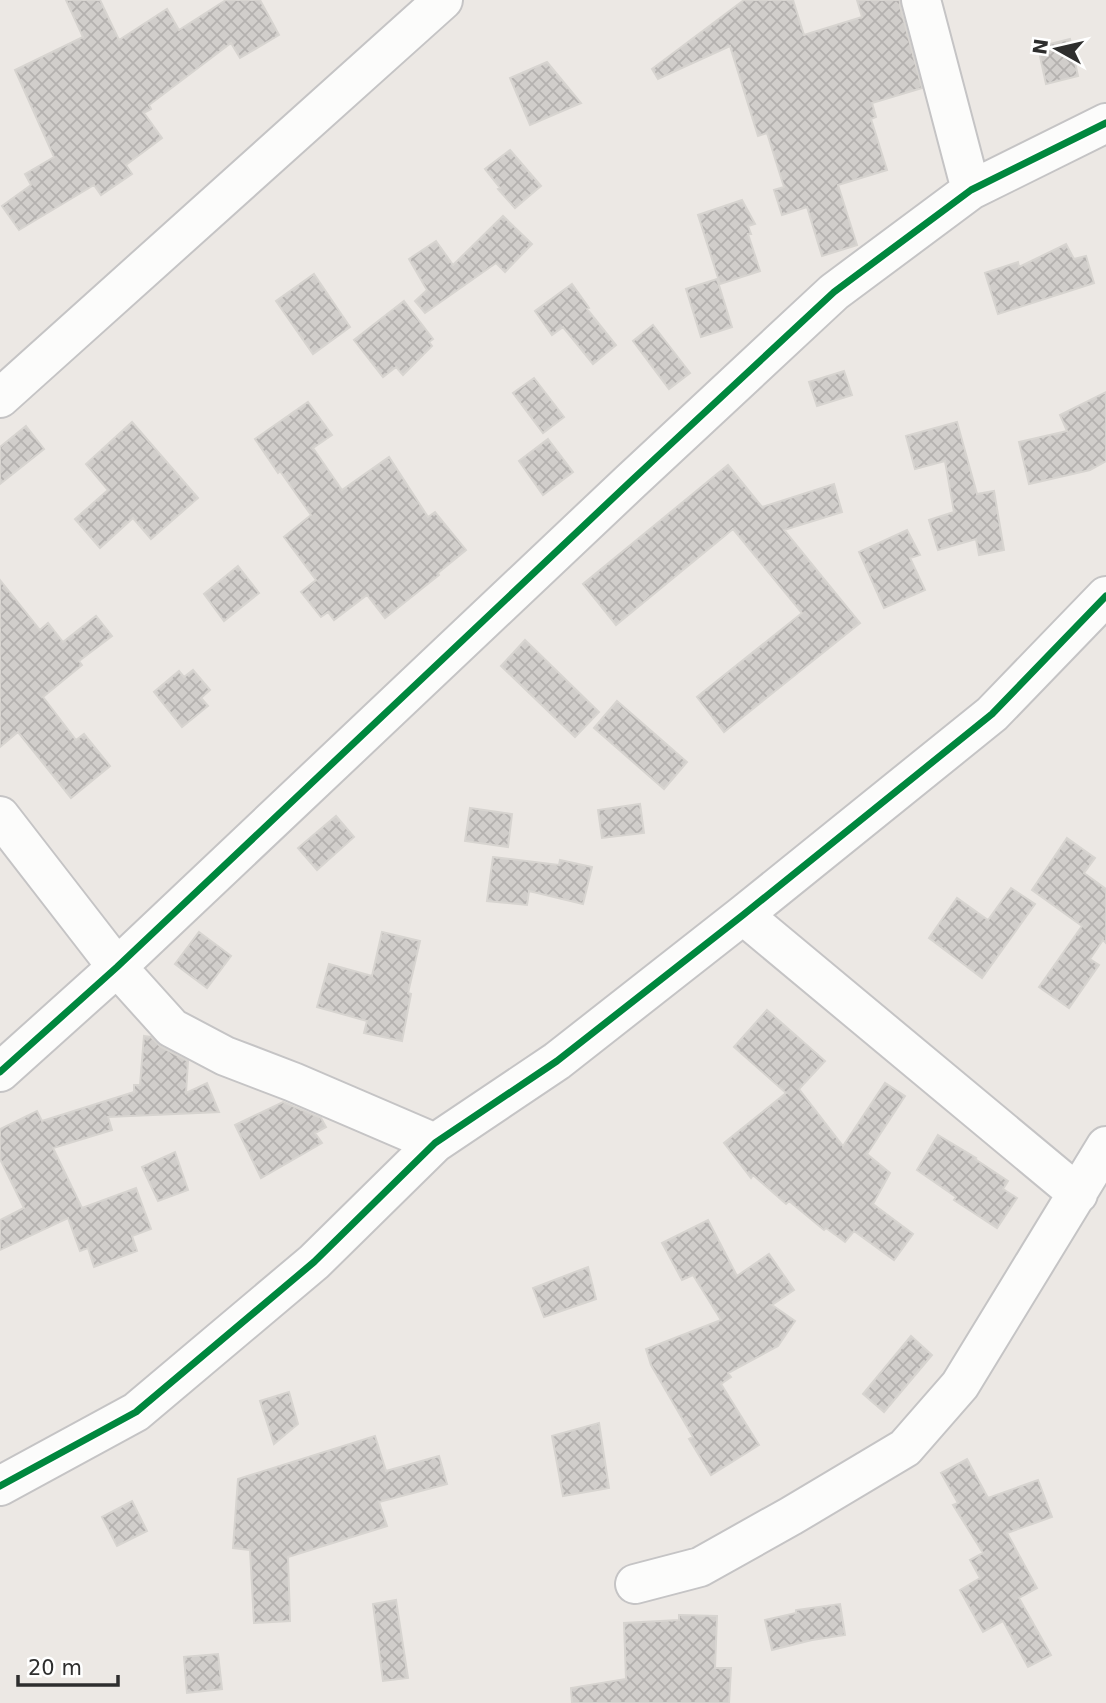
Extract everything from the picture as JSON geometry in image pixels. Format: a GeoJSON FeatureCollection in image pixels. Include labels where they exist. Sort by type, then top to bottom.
{"type":"FeatureCollection","features":[{"type":"Feature","properties":{"kind":"street"},"geometry":{"type":"LineString","coordinates":[[0,398],[443,0]]}},
{"type":"Feature","properties":{"kind":"street"},"geometry":{"type":"LineString","coordinates":[[921,0],[971,190]]}},
{"type":"Feature","properties":{"kind":"street"},"geometry":{"type":"LineString","coordinates":[[0,1072],[117,967],[834,292],[971,190],[1106,123]]}},
{"type":"Feature","properties":{"kind":"street"},"geometry":{"type":"LineString","coordinates":[[0,1486],[136,1412],[314,1262],[435,1143],[557,1061],[992,714],[1106,596]]}},
{"type":"Feature","properties":{"kind":"street"},"geometry":{"type":"LineString","coordinates":[[0,816],[117,967],[172,1028],[225,1056],[435,1143]]}},
{"type":"Feature","properties":{"kind":"street"},"geometry":{"type":"LineString","coordinates":[[743,915],[1078,1194]]}},
{"type":"Feature","properties":{"kind":"street"},"geometry":{"type":"LineString","coordinates":[[635,1584],[700,1566],[905,1448],[960,1385],[1106,1146]]}},
{"type":"Feature","properties":{"kind":"building"},"geometry":{"type":"Polygon","coordinates":[[[66,0],[100,0],[119,40],[167,9],[179,30],[226,0],[260,0],[279,35],[240,58],[231,43],[149,105],[151,109],[144,113],[162,138],[126,165],[132,174],[101,195],[94,185],[19,230],[2,206],[31,185],[25,174],[54,157],[15,70],[83,37],[66,0]]]}},
{"type":"Feature","properties":{"kind":"building"},"geometry":{"type":"Polygon","coordinates":[[[744,0],[793,0],[804,35],[862,17],[857,0],[900,0],[922,88],[872,103],[876,117],[871,119],[887,170],[838,185],[857,245],[822,256],[807,207],[782,215],[774,190],[784,187],[767,133],[758,136],[730,46],[658,79],[652,69],[744,0]]]}},
{"type":"Feature","properties":{"kind":"building"},"geometry":{"type":"Polygon","coordinates":[[[1070,39],[1078,76],[1046,84],[1038,47],[1070,39]]]}},
{"type":"Feature","properties":{"kind":"building"},"geometry":{"type":"Polygon","coordinates":[[[547,62],[581,103],[530,125],[510,78],[547,62]]]}},
{"type":"Feature","properties":{"kind":"building"},"geometry":{"type":"Polygon","coordinates":[[[510,150],[541,186],[515,208],[485,169],[510,150]]]}},
{"type":"Feature","properties":{"kind":"building"},"geometry":{"type":"Polygon","coordinates":[[[742,200],[755,224],[748,226],[751,234],[748,234],[760,271],[720,284],[698,215],[742,200]]]}},
{"type":"Feature","properties":{"kind":"building"},"geometry":{"type":"Polygon","coordinates":[[[503,216],[532,244],[505,272],[496,263],[425,313],[415,301],[427,290],[409,259],[436,241],[453,265],[503,216]]]}},
{"type":"Feature","properties":{"kind":"building"},"geometry":{"type":"Polygon","coordinates":[[[1066,244],[1074,259],[1086,256],[1094,283],[998,314],[985,273],[1018,262],[1019,267],[1066,244]]]}},
{"type":"Feature","properties":{"kind":"building"},"geometry":{"type":"Polygon","coordinates":[[[314,274],[350,327],[313,354],[276,301],[314,274]]]}},
{"type":"Feature","properties":{"kind":"building"},"geometry":{"type":"Polygon","coordinates":[[[717,279],[732,327],[701,337],[686,289],[717,279]]]}},
{"type":"Feature","properties":{"kind":"building"},"geometry":{"type":"Polygon","coordinates":[[[572,284],[589,308],[587,309],[616,345],[593,364],[563,327],[552,335],[535,311],[572,284]]]}},
{"type":"Feature","properties":{"kind":"building"},"geometry":{"type":"Polygon","coordinates":[[[404,301],[433,339],[429,342],[432,346],[403,375],[396,367],[383,377],[354,340],[404,301]]]}},
{"type":"Feature","properties":{"kind":"building"},"geometry":{"type":"Polygon","coordinates":[[[653,325],[690,373],[669,389],[633,341],[653,325]]]}},
{"type":"Feature","properties":{"kind":"building"},"geometry":{"type":"Polygon","coordinates":[[[844,371],[852,395],[817,406],[809,382],[844,371]]]}},
{"type":"Feature","properties":{"kind":"building"},"geometry":{"type":"Polygon","coordinates":[[[534,378],[564,417],[543,433],[513,393],[534,378]]]}},
{"type":"Feature","properties":{"kind":"building"},"geometry":{"type":"Polygon","coordinates":[[[1106,392],[1106,461],[1090,470],[1029,484],[1019,442],[1067,431],[1060,415],[1106,392]]]}},
{"type":"Feature","properties":{"kind":"building"},"geometry":{"type":"Polygon","coordinates":[[[308,402],[332,435],[313,448],[342,490],[389,457],[428,517],[435,512],[466,550],[385,618],[367,595],[334,620],[328,612],[321,617],[301,592],[316,580],[284,537],[311,515],[255,439],[308,402]]]}},
{"type":"Feature","properties":{"kind":"building"},"geometry":{"type":"Polygon","coordinates":[[[132,422],[198,498],[151,539],[133,518],[100,548],[75,519],[108,490],[86,464],[132,422]]]}},
{"type":"Feature","properties":{"kind":"building"},"geometry":{"type":"Polygon","coordinates":[[[957,422],[977,494],[994,491],[1004,550],[979,555],[976,539],[938,550],[929,520],[954,512],[945,461],[915,469],[906,436],[957,422]]]}},
{"type":"Feature","properties":{"kind":"building"},"geometry":{"type":"Polygon","coordinates":[[[26,426],[44,449],[0,484],[0,447],[26,426]]]}},
{"type":"Feature","properties":{"kind":"building"},"geometry":{"type":"Polygon","coordinates":[[[548,439],[573,472],[543,495],[519,461],[548,439]]]}},
{"type":"Feature","properties":{"kind":"building"},"geometry":{"type":"Polygon","coordinates":[[[728,465],[762,507],[834,484],[842,512],[784,530],[860,623],[724,732],[697,697],[802,613],[733,529],[616,625],[583,584],[728,465]]]}},
{"type":"Feature","properties":{"kind":"building"},"geometry":{"type":"Polygon","coordinates":[[[907,530],[920,555],[910,558],[925,590],[884,608],[859,552],[907,530]]]}},
{"type":"Feature","properties":{"kind":"building"},"geometry":{"type":"Polygon","coordinates":[[[238,566],[259,593],[224,621],[204,594],[238,566]]]}},
{"type":"Feature","properties":{"kind":"building"},"geometry":{"type":"Polygon","coordinates":[[[0,580],[40,630],[48,623],[63,642],[96,616],[112,636],[79,661],[82,665],[43,697],[76,740],[84,734],[110,766],[71,798],[18,732],[0,747],[0,580]]]}},
{"type":"Feature","properties":{"kind":"building"},"geometry":{"type":"Polygon","coordinates":[[[525,640],[599,712],[575,737],[501,666],[525,640]]]}},
{"type":"Feature","properties":{"kind":"building"},"geometry":{"type":"Polygon","coordinates":[[[193,670],[210,690],[201,698],[208,706],[182,727],[154,692],[179,671],[184,677],[193,670]]]}},
{"type":"Feature","properties":{"kind":"building"},"geometry":{"type":"Polygon","coordinates":[[[617,701],[687,762],[664,789],[594,728],[617,701]]]}},
{"type":"Feature","properties":{"kind":"building"},"geometry":{"type":"Polygon","coordinates":[[[640,804],[644,833],[602,838],[598,810],[640,804]]]}},
{"type":"Feature","properties":{"kind":"building"},"geometry":{"type":"Polygon","coordinates":[[[470,808],[512,814],[508,847],[465,841],[470,808]]]}},
{"type":"Feature","properties":{"kind":"building"},"geometry":{"type":"Polygon","coordinates":[[[336,816],[354,837],[317,870],[298,848],[336,816]]]}},
{"type":"Feature","properties":{"kind":"building"},"geometry":{"type":"Polygon","coordinates":[[[1067,838],[1095,858],[1084,873],[1106,889],[1106,943],[1103,940],[1090,959],[1099,965],[1069,1008],[1039,987],[1082,926],[1032,890],[1067,838]]]}},
{"type":"Feature","properties":{"kind":"building"},"geometry":{"type":"Polygon","coordinates":[[[493,857],[559,865],[560,860],[592,867],[583,904],[529,891],[527,905],[487,901],[493,857]]]}},
{"type":"Feature","properties":{"kind":"building"},"geometry":{"type":"Polygon","coordinates":[[[1011,888],[1035,904],[982,978],[929,938],[957,898],[988,920],[1011,888]]]}},
{"type":"Feature","properties":{"kind":"building"},"geometry":{"type":"Polygon","coordinates":[[[199,932],[231,956],[207,988],[175,964],[199,932]]]}},
{"type":"Feature","properties":{"kind":"building"},"geometry":{"type":"Polygon","coordinates":[[[382,932],[420,941],[408,993],[411,994],[402,1041],[364,1033],[367,1021],[317,1007],[329,964],[372,976],[382,932]]]}},
{"type":"Feature","properties":{"kind":"building"},"geometry":{"type":"Polygon","coordinates":[[[767,1010],[825,1061],[799,1089],[843,1146],[885,1083],[905,1096],[867,1154],[890,1173],[873,1204],[913,1234],[894,1260],[854,1231],[845,1242],[826,1228],[824,1230],[789,1201],[786,1204],[753,1175],[751,1178],[724,1143],[786,1093],[734,1047],[767,1010]]]}},
{"type":"Feature","properties":{"kind":"building"},"geometry":{"type":"Polygon","coordinates":[[[144,1036],[151,1037],[161,1047],[188,1061],[186,1093],[207,1083],[219,1112],[108,1117],[112,1130],[53,1148],[82,1208],[136,1188],[151,1229],[132,1236],[137,1251],[94,1267],[88,1248],[80,1251],[68,1218],[0,1250],[0,1220],[24,1208],[0,1159],[0,1129],[37,1111],[42,1121],[134,1092],[134,1085],[140,1085],[144,1036]]]}},
{"type":"Feature","properties":{"kind":"building"},"geometry":{"type":"Polygon","coordinates":[[[283,1102],[321,1118],[326,1127],[315,1133],[322,1143],[261,1178],[235,1125],[283,1102]]]}},
{"type":"Feature","properties":{"kind":"building"},"geometry":{"type":"Polygon","coordinates":[[[938,1135],[1008,1181],[1003,1189],[1017,1198],[997,1228],[954,1200],[956,1197],[917,1170],[938,1135]]]}},
{"type":"Feature","properties":{"kind":"building"},"geometry":{"type":"Polygon","coordinates":[[[175,1152],[188,1190],[158,1201],[142,1167],[175,1152]]]}},
{"type":"Feature","properties":{"kind":"building"},"geometry":{"type":"Polygon","coordinates":[[[708,1220],[737,1276],[769,1254],[794,1290],[772,1305],[795,1321],[778,1346],[728,1373],[731,1377],[721,1384],[759,1445],[711,1475],[689,1439],[693,1437],[651,1365],[646,1349],[721,1320],[693,1275],[682,1280],[662,1243],[708,1220]]]}},
{"type":"Feature","properties":{"kind":"building"},"geometry":{"type":"Polygon","coordinates":[[[588,1267],[596,1299],[544,1317],[533,1288],[588,1267]]]}},
{"type":"Feature","properties":{"kind":"building"},"geometry":{"type":"Polygon","coordinates":[[[911,1336],[932,1355],[884,1412],[863,1394],[911,1336]]]}},
{"type":"Feature","properties":{"kind":"building"},"geometry":{"type":"Polygon","coordinates":[[[289,1392],[298,1424],[274,1444],[260,1401],[289,1392]]]}},
{"type":"Feature","properties":{"kind":"building"},"geometry":{"type":"Polygon","coordinates":[[[599,1423],[609,1488],[563,1496],[552,1436],[599,1423]]]}},
{"type":"Feature","properties":{"kind":"building"},"geometry":{"type":"Polygon","coordinates":[[[375,1436],[386,1471],[439,1456],[447,1484],[379,1502],[387,1526],[288,1557],[290,1621],[254,1623],[250,1550],[233,1548],[238,1479],[375,1436]]]}},
{"type":"Feature","properties":{"kind":"building"},"geometry":{"type":"Polygon","coordinates":[[[967,1459],[988,1498],[1038,1480],[1052,1517],[1007,1533],[1037,1588],[1019,1598],[1051,1655],[1028,1667],[1003,1621],[983,1632],[960,1590],[980,1578],[970,1560],[983,1553],[953,1505],[958,1503],[941,1473],[967,1459]]]}},
{"type":"Feature","properties":{"kind":"building"},"geometry":{"type":"Polygon","coordinates":[[[132,1501],[147,1531],[117,1546],[102,1517],[132,1501]]]}},
{"type":"Feature","properties":{"kind":"building"},"geometry":{"type":"Polygon","coordinates":[[[396,1600],[408,1678],[383,1681],[373,1604],[396,1600]]]}},
{"type":"Feature","properties":{"kind":"building"},"geometry":{"type":"Polygon","coordinates":[[[840,1604],[845,1635],[772,1650],[765,1620],[796,1613],[796,1610],[840,1604]]]}},
{"type":"Feature","properties":{"kind":"building"},"geometry":{"type":"Polygon","coordinates":[[[679,1615],[717,1616],[715,1668],[731,1668],[729,1703],[572,1703],[571,1688],[626,1679],[624,1623],[679,1620],[679,1615]]]}},
{"type":"Feature","properties":{"kind":"building"},"geometry":{"type":"Polygon","coordinates":[[[218,1654],[222,1689],[187,1693],[184,1657],[218,1654]]]}},
{"type":"Feature","properties":{"kind":"cycle path"},"geometry":{"type":"LineString","coordinates":[[0,1072],[117,967],[834,292],[971,190],[1106,123]]}},
{"type":"Feature","properties":{"kind":"cycle path"},"geometry":{"type":"LineString","coordinates":[[0,1486],[136,1412],[314,1262],[435,1143],[557,1061],[992,714],[1106,596]]}}]}
